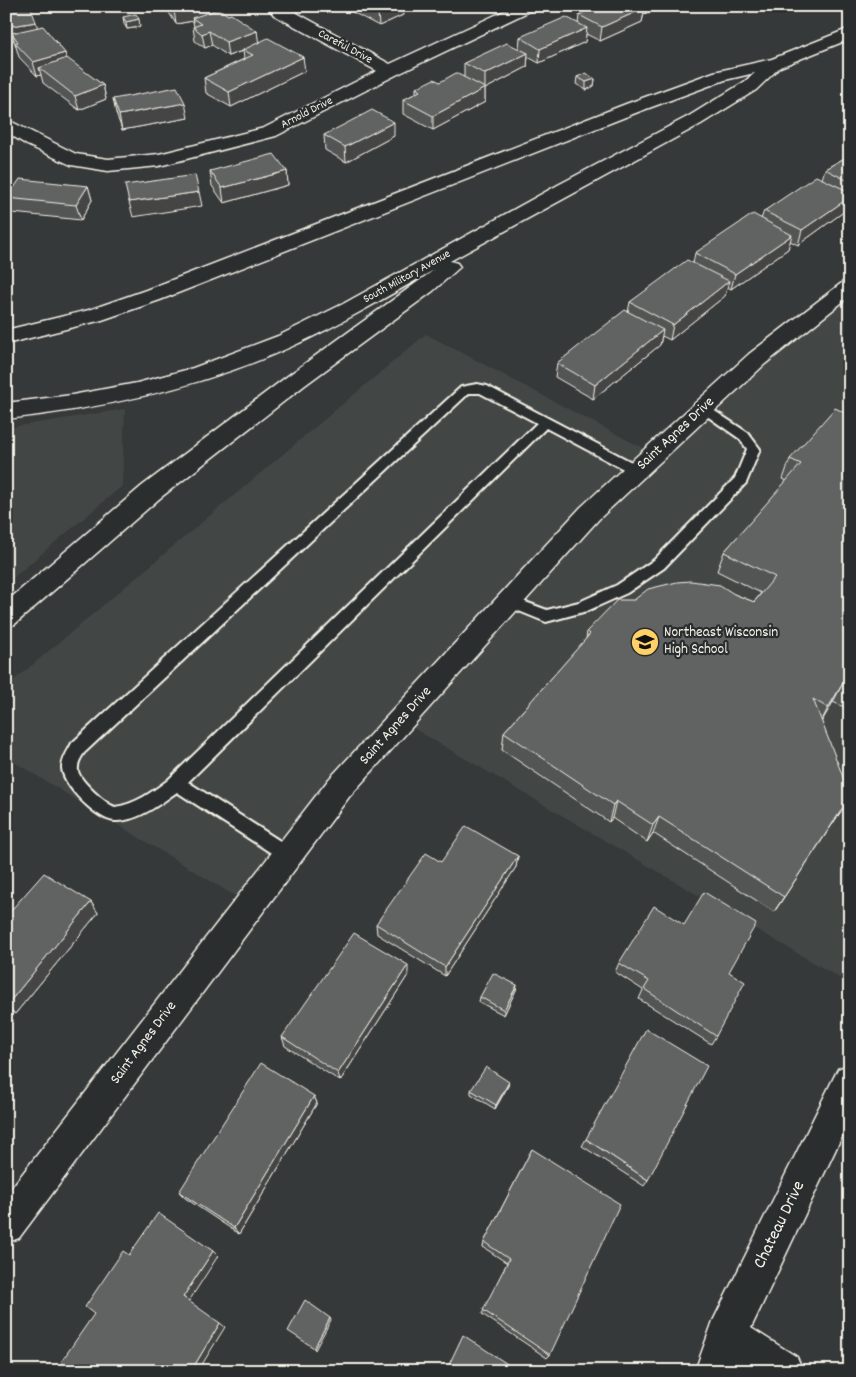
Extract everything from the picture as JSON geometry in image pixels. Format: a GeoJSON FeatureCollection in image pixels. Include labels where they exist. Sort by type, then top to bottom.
{"type":"FeatureCollection","features":[{"type":"Feature","properties":{"kind":"main road","name":"Careful Drive"},"geometry":{"type":"LineString","coordinates":[[275,6],[280,12],[390,71]]}},
{"type":"Feature","properties":{"kind":"main road","name":"Arnold Drive"},"geometry":{"type":"LineString","coordinates":[[6,124],[34,141],[71,159],[108,165],[159,160],[270,132],[390,71],[528,6]]}},
{"type":"Feature","properties":{"kind":"main road","name":"South Military Avenue"},"geometry":{"type":"LineString","coordinates":[[6,337],[76,320],[131,303],[632,108],[720,76],[776,63],[850,33]]}},
{"type":"Feature","properties":{"kind":"main road","name":"South Military Avenue"},"geometry":{"type":"LineString","coordinates":[[6,410],[73,403],[133,392],[221,366],[307,331],[708,112],[754,82],[776,63]]}},
{"type":"Feature","properties":{"kind":"main road"},"geometry":{"type":"LineString","coordinates":[[6,617],[96,538],[192,461],[337,350],[438,278],[452,265],[462,246]]}},
{"type":"Feature","properties":{"kind":"main road","name":"Saint Agnes Drive"},"geometry":{"type":"LineString","coordinates":[[6,1225],[339,788],[590,513],[757,359],[845,294]]}},
{"type":"Feature","properties":{"kind":"main road","name":"Chateau Drive"},"geometry":{"type":"LineString","coordinates":[[715,1371],[727,1335],[850,1081]]}},
{"type":"Feature","properties":{"kind":"main road"},"geometry":{"type":"LineString","coordinates":[[727,1335],[783,1371]]}},
{"type":"Feature","properties":{"kind":"lane"},"geometry":{"type":"LineString","coordinates":[[545,422],[177,783],[159,797],[127,812],[113,814],[103,809],[74,783],[71,775],[71,757],[78,748],[458,395],[470,388],[483,389],[636,470]]}},
{"type":"Feature","properties":{"kind":"lane"},"geometry":{"type":"LineString","coordinates":[[509,601],[546,616],[562,614],[622,589],[659,564],[741,480],[754,449],[744,436],[704,408]]}},
{"type":"Feature","properties":{"kind":"lane"},"geometry":{"type":"LineString","coordinates":[[177,783],[288,856]]}},
{"type":"Feature","properties":{"kind":"shaded area"},"geometry":{"type":"Polygon","coordinates":[[[836,295],[850,302],[850,984],[401,721],[250,905],[6,757],[6,687],[426,334],[654,454],[836,295]]]}},
{"type":"Feature","properties":{"kind":"shaded area"},"geometry":{"type":"Polygon","coordinates":[[[125,409],[122,486],[6,584],[6,428],[125,409]]]}},
{"type":"Feature","properties":{"kind":"building"},"geometry":{"type":"Polygon","coordinates":[[[6,6],[30,6],[36,22],[6,27],[6,6]]]}},
{"type":"Feature","properties":{"kind":"building"},"geometry":{"type":"Polygon","coordinates":[[[171,6],[195,6],[174,10],[171,6]]]}},
{"type":"Feature","properties":{"kind":"building"},"geometry":{"type":"Polygon","coordinates":[[[368,6],[390,6],[378,12],[368,6]]]}},
{"type":"Feature","properties":{"kind":"building"},"geometry":{"type":"Polygon","coordinates":[[[590,6],[641,6],[645,8],[602,27],[579,15],[594,8],[590,6]]]}},
{"type":"Feature","properties":{"kind":"building"},"geometry":{"type":"Polygon","coordinates":[[[219,9],[228,15],[231,14],[257,31],[226,42],[209,31],[202,34],[193,27],[201,24],[192,18],[219,9]]]}},
{"type":"Feature","properties":{"kind":"building"},"geometry":{"type":"Polygon","coordinates":[[[136,14],[139,19],[126,22],[123,17],[136,14]]]}},
{"type":"Feature","properties":{"kind":"building"},"geometry":{"type":"Polygon","coordinates":[[[566,17],[587,28],[540,49],[520,37],[566,17]]]}},
{"type":"Feature","properties":{"kind":"building"},"geometry":{"type":"Polygon","coordinates":[[[43,26],[65,53],[33,62],[15,43],[18,42],[12,33],[43,26]]]}},
{"type":"Feature","properties":{"kind":"building"},"geometry":{"type":"Polygon","coordinates":[[[268,38],[303,57],[229,92],[204,78],[253,55],[243,50],[268,38]]]}},
{"type":"Feature","properties":{"kind":"building"},"geometry":{"type":"Polygon","coordinates":[[[507,43],[528,53],[485,74],[464,63],[507,43]]]}},
{"type":"Feature","properties":{"kind":"building"},"geometry":{"type":"Polygon","coordinates":[[[67,58],[103,85],[75,96],[39,68],[67,58]]]}},
{"type":"Feature","properties":{"kind":"building"},"geometry":{"type":"Polygon","coordinates":[[[456,73],[485,88],[433,116],[403,100],[420,91],[416,88],[434,79],[440,82],[456,73]]]}},
{"type":"Feature","properties":{"kind":"building"},"geometry":{"type":"Polygon","coordinates":[[[586,73],[595,79],[586,82],[577,77],[586,73]]]}},
{"type":"Feature","properties":{"kind":"building"},"geometry":{"type":"Polygon","coordinates":[[[177,87],[185,103],[119,115],[113,99],[177,87]]]}},
{"type":"Feature","properties":{"kind":"building"},"geometry":{"type":"Polygon","coordinates":[[[372,110],[394,122],[345,147],[324,135],[372,110]]]}},
{"type":"Feature","properties":{"kind":"building"},"geometry":{"type":"Polygon","coordinates":[[[274,154],[287,171],[222,188],[210,171],[274,154]]]}},
{"type":"Feature","properties":{"kind":"building"},"geometry":{"type":"Polygon","coordinates":[[[850,155],[850,182],[825,169],[850,155]]]}},
{"type":"Feature","properties":{"kind":"building"},"geometry":{"type":"Polygon","coordinates":[[[195,175],[199,192],[129,202],[125,185],[195,175]]]}},
{"type":"Feature","properties":{"kind":"building"},"geometry":{"type":"Polygon","coordinates":[[[816,176],[850,192],[850,197],[802,230],[764,211],[816,176]]]}},
{"type":"Feature","properties":{"kind":"building"},"geometry":{"type":"Polygon","coordinates":[[[20,179],[88,186],[76,205],[7,198],[20,179]]]}},
{"type":"Feature","properties":{"kind":"building"},"geometry":{"type":"Polygon","coordinates":[[[753,214],[792,235],[735,274],[695,253],[753,214]]]}},
{"type":"Feature","properties":{"kind":"building"},"geometry":{"type":"Polygon","coordinates":[[[687,260],[729,281],[673,325],[630,302],[687,260]]]}},
{"type":"Feature","properties":{"kind":"building"},"geometry":{"type":"Polygon","coordinates":[[[625,310],[663,330],[595,385],[557,363],[625,310]]]}},
{"type":"Feature","properties":{"kind":"building"},"geometry":{"type":"Polygon","coordinates":[[[835,408],[850,415],[850,687],[843,683],[828,708],[813,699],[850,797],[784,897],[659,817],[653,825],[616,801],[613,805],[504,732],[590,634],[587,631],[617,600],[634,600],[648,589],[677,582],[691,581],[720,585],[734,594],[754,602],[775,577],[724,552],[801,464],[790,459],[835,408]]]}},
{"type":"Feature","properties":{"kind":"building"},"geometry":{"type":"Polygon","coordinates":[[[466,826],[518,856],[445,967],[376,924],[426,853],[441,862],[466,826]]]}},
{"type":"Feature","properties":{"kind":"building"},"geometry":{"type":"Polygon","coordinates":[[[44,873],[91,902],[7,1005],[6,916],[44,873]]]}},
{"type":"Feature","properties":{"kind":"building"},"geometry":{"type":"Polygon","coordinates":[[[704,892],[756,924],[729,972],[745,982],[716,1036],[644,989],[649,981],[619,963],[654,906],[684,925],[704,892]]]}},
{"type":"Feature","properties":{"kind":"building"},"geometry":{"type":"Polygon","coordinates":[[[354,933],[408,965],[338,1073],[282,1037],[354,933]]]}},
{"type":"Feature","properties":{"kind":"building"},"geometry":{"type":"Polygon","coordinates":[[[493,973],[517,985],[504,1010],[480,997],[493,973]]]}},
{"type":"Feature","properties":{"kind":"building"},"geometry":{"type":"Polygon","coordinates":[[[646,1029],[707,1066],[648,1180],[586,1139],[646,1029]]]}},
{"type":"Feature","properties":{"kind":"building"},"geometry":{"type":"Polygon","coordinates":[[[261,1063],[314,1096],[234,1228],[179,1192],[261,1063]]]}},
{"type":"Feature","properties":{"kind":"building"},"geometry":{"type":"Polygon","coordinates":[[[486,1067],[509,1082],[496,1105],[471,1090],[486,1067]]]}},
{"type":"Feature","properties":{"kind":"building"},"geometry":{"type":"Polygon","coordinates":[[[532,1149],[620,1204],[550,1355],[483,1310],[509,1259],[484,1242],[532,1149]]]}},
{"type":"Feature","properties":{"kind":"building"},"geometry":{"type":"Polygon","coordinates":[[[158,1213],[213,1251],[183,1297],[220,1323],[191,1371],[72,1371],[61,1362],[94,1314],[85,1307],[123,1251],[129,1255],[158,1213]]]}},
{"type":"Feature","properties":{"kind":"building"},"geometry":{"type":"Polygon","coordinates":[[[305,1300],[330,1318],[314,1348],[288,1331],[305,1300]]]}},
{"type":"Feature","properties":{"kind":"building"},"geometry":{"type":"Polygon","coordinates":[[[463,1335],[518,1371],[446,1371],[463,1335]]]}},
{"type":"Feature","properties":{"kind":"place","name":"Northeast Wisconsin High School"},"geometry":{"type":"Point","coordinates":[645,642]}}]}
